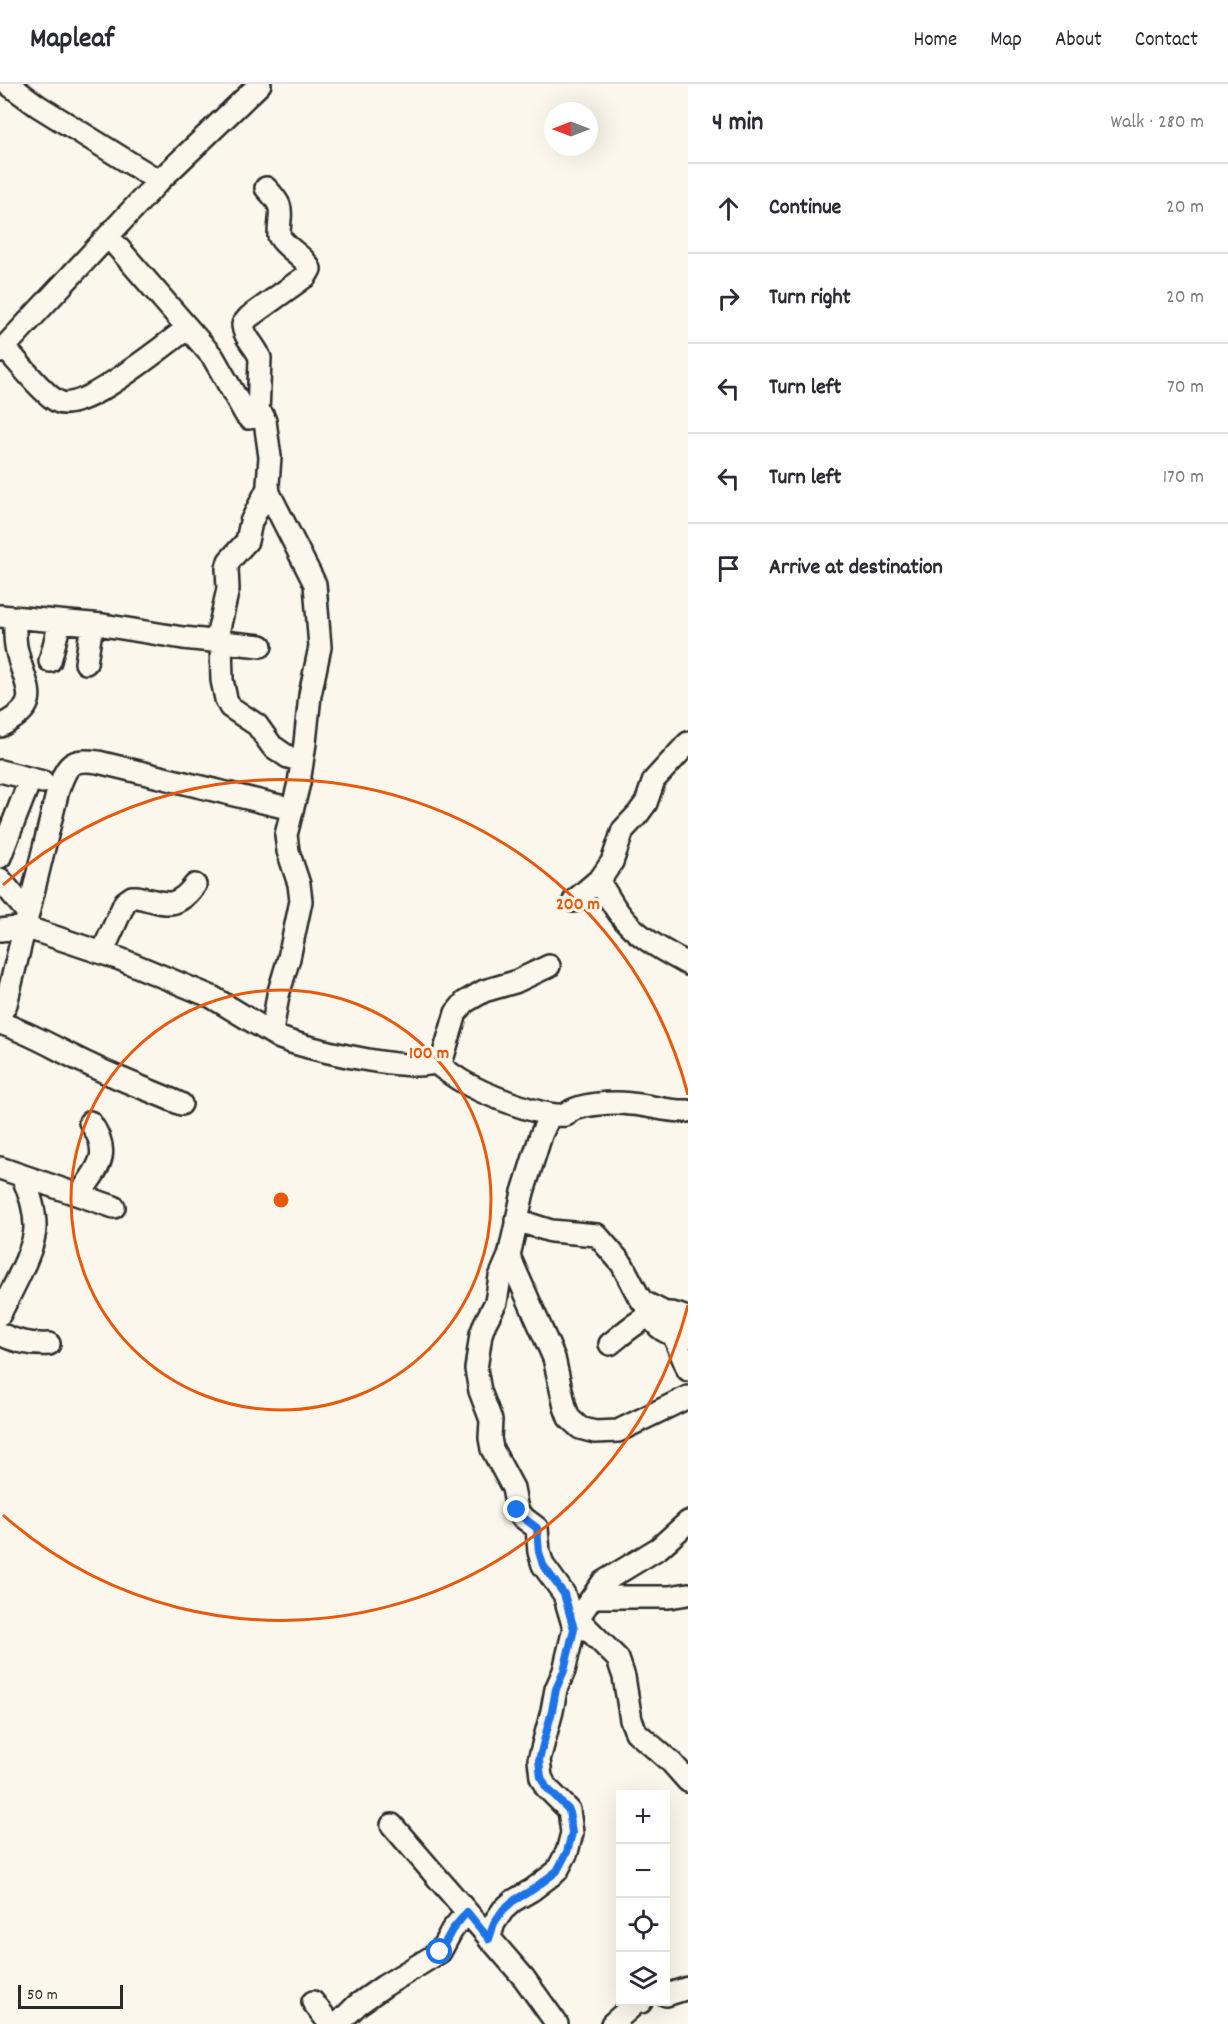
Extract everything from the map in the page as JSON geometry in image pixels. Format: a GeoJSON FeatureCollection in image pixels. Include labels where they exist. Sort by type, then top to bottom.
{"type":"FeatureCollection","features":[{"type":"Feature","properties":{"kind":"street"},"geometry":{"type":"LineString","coordinates":[[8,84],[38,106],[159,181]]}},
{"type":"Feature","properties":{"kind":"street"},"geometry":{"type":"LineString","coordinates":[[188,328],[104,388],[87,398],[70,404],[59,402],[45,392],[1,349],[159,181],[260,84]]}},
{"type":"Feature","properties":{"kind":"street"},"geometry":{"type":"LineString","coordinates":[[258,415],[260,358],[243,331],[243,324],[249,316],[306,276],[310,269],[307,262],[290,250],[279,236],[282,211],[277,200],[266,188]]}},
{"type":"Feature","properties":{"kind":"street"},"geometry":{"type":"LineString","coordinates":[[108,236],[213,357],[246,415],[249,418],[262,416],[265,421],[270,457],[269,493],[315,584],[320,647],[310,695],[302,761],[286,835],[288,851],[300,884],[301,901],[278,995],[272,1032]]}},
{"type":"Feature","properties":{"kind":"street"},"geometry":{"type":"LineString","coordinates":[[268,488],[251,522],[247,542],[229,561],[228,589],[219,642],[222,680],[230,707],[256,725],[272,746],[288,757],[302,761]]}},
{"type":"Feature","properties":{"kind":"street"},"geometry":{"type":"LineString","coordinates":[[0,726],[23,711],[29,702],[29,687],[7,617],[92,624],[261,646]]}},
{"type":"Feature","properties":{"kind":"street"},"geometry":{"type":"LineString","coordinates":[[50,661],[60,622]]}},
{"type":"Feature","properties":{"kind":"street"},"geometry":{"type":"LineString","coordinates":[[86,663],[92,624]]}},
{"type":"Feature","properties":{"kind":"street"},"geometry":{"type":"LineString","coordinates":[[574,902],[598,881],[612,862],[623,830],[643,808],[654,780],[688,743]]}},
{"type":"Feature","properties":{"kind":"street"},"geometry":{"type":"LineString","coordinates":[[0,1014],[6,1004],[60,784],[68,769],[76,762],[82,760],[292,809]]}},
{"type":"Feature","properties":{"kind":"street"},"geometry":{"type":"LineString","coordinates":[[0,771],[30,780],[60,784]]}},
{"type":"Feature","properties":{"kind":"street"},"geometry":{"type":"LineString","coordinates":[[0,857],[30,780]]}},
{"type":"Feature","properties":{"kind":"street"},"geometry":{"type":"LineString","coordinates":[[598,881],[619,914],[634,929],[666,953],[688,964]]}},
{"type":"Feature","properties":{"kind":"street"},"geometry":{"type":"LineString","coordinates":[[102,953],[124,902],[137,897],[170,904],[180,901],[195,885]]}},
{"type":"Feature","properties":{"kind":"street"},"geometry":{"type":"LineString","coordinates":[[3,891],[27,920],[212,997],[297,1044],[357,1058],[408,1064],[436,1064],[442,1060],[456,1013],[465,1002],[484,991],[515,982],[549,966]]}},
{"type":"Feature","properties":{"kind":"street"},"geometry":{"type":"LineString","coordinates":[[0,930],[27,920]]}},
{"type":"Feature","properties":{"kind":"street"},"geometry":{"type":"LineString","coordinates":[[0,1023],[25,1032],[111,1076],[181,1104]]}},
{"type":"Feature","properties":{"kind":"street"},"geometry":{"type":"LineString","coordinates":[[436,1064],[461,1081],[526,1108],[550,1115],[566,1115],[575,1108],[619,1104],[688,1111]]}},
{"type":"Feature","properties":{"kind":"street"},"geometry":{"type":"LineString","coordinates":[[489,1939],[494,1923],[503,1910],[557,1871],[567,1852],[572,1833],[569,1810],[546,1787],[539,1767],[556,1689],[573,1639],[574,1618],[564,1594],[543,1565],[539,1552],[537,1528],[517,1510],[513,1488],[492,1449],[491,1420],[480,1391],[476,1369],[481,1334],[496,1302],[500,1277],[509,1256],[516,1220],[536,1150],[550,1115]]}},
{"type":"Feature","properties":{"kind":"street"},"geometry":{"type":"LineString","coordinates":[[79,1195],[102,1160],[103,1149],[96,1130],[90,1122]]}},
{"type":"Feature","properties":{"kind":"street"},"geometry":{"type":"LineString","coordinates":[[0,1168],[114,1207]]}},
{"type":"Feature","properties":{"kind":"street"},"geometry":{"type":"LineString","coordinates":[[0,1314],[25,1261],[36,1227],[30,1194],[22,1176]]}},
{"type":"Feature","properties":{"kind":"street"},"geometry":{"type":"LineString","coordinates":[[516,1220],[551,1231],[597,1235],[622,1264],[643,1302],[656,1313],[657,1326],[665,1332],[680,1335],[688,1370]]}},
{"type":"Feature","properties":{"kind":"street"},"geometry":{"type":"LineString","coordinates":[[509,1256],[554,1358],[569,1418],[580,1428],[595,1432],[618,1431],[688,1397]]}},
{"type":"Feature","properties":{"kind":"street"},"geometry":{"type":"LineString","coordinates":[[610,1344],[656,1313],[668,1311],[688,1319]]}},
{"type":"Feature","properties":{"kind":"street"},"geometry":{"type":"LineString","coordinates":[[0,1334],[33,1345],[49,1344]]}},
{"type":"Feature","properties":{"kind":"street"},"geometry":{"type":"LineString","coordinates":[[574,1618],[594,1597],[599,1586],[610,1575],[659,1548],[688,1522]]}},
{"type":"Feature","properties":{"kind":"street"},"geometry":{"type":"LineString","coordinates":[[594,1597],[669,1597],[688,1594]]}},
{"type":"Feature","properties":{"kind":"street"},"geometry":{"type":"LineString","coordinates":[[574,1618],[618,1659],[624,1677],[631,1720],[636,1732],[672,1763],[688,1781]]}},
{"type":"Feature","properties":{"kind":"street"},"geometry":{"type":"LineString","coordinates":[[392,1825],[524,1978],[557,2024]]}},
{"type":"Feature","properties":{"kind":"street"},"geometry":{"type":"LineString","coordinates":[[338,2024],[384,1986],[440,1952],[452,1930],[467,1912]]}},
{"type":"Feature","properties":{"kind":"street"},"geometry":{"type":"LineString","coordinates":[[314,2002],[330,2024]]}},
{"type":"Feature","properties":{"kind":"street"},"geometry":{"type":"LineString","coordinates":[[612,2024],[632,2006]]}},
{"type":"Feature","properties":{"kind":"route"},"geometry":{"type":"LineString","coordinates":[[440,1952],[452,1930],[467,1912],[489,1939],[494,1923],[503,1910],[557,1871],[567,1852],[572,1833],[569,1810],[546,1787],[539,1767],[556,1689],[573,1639],[572,1616],[564,1594],[543,1565],[539,1552],[537,1528],[517,1510]]}}]}
